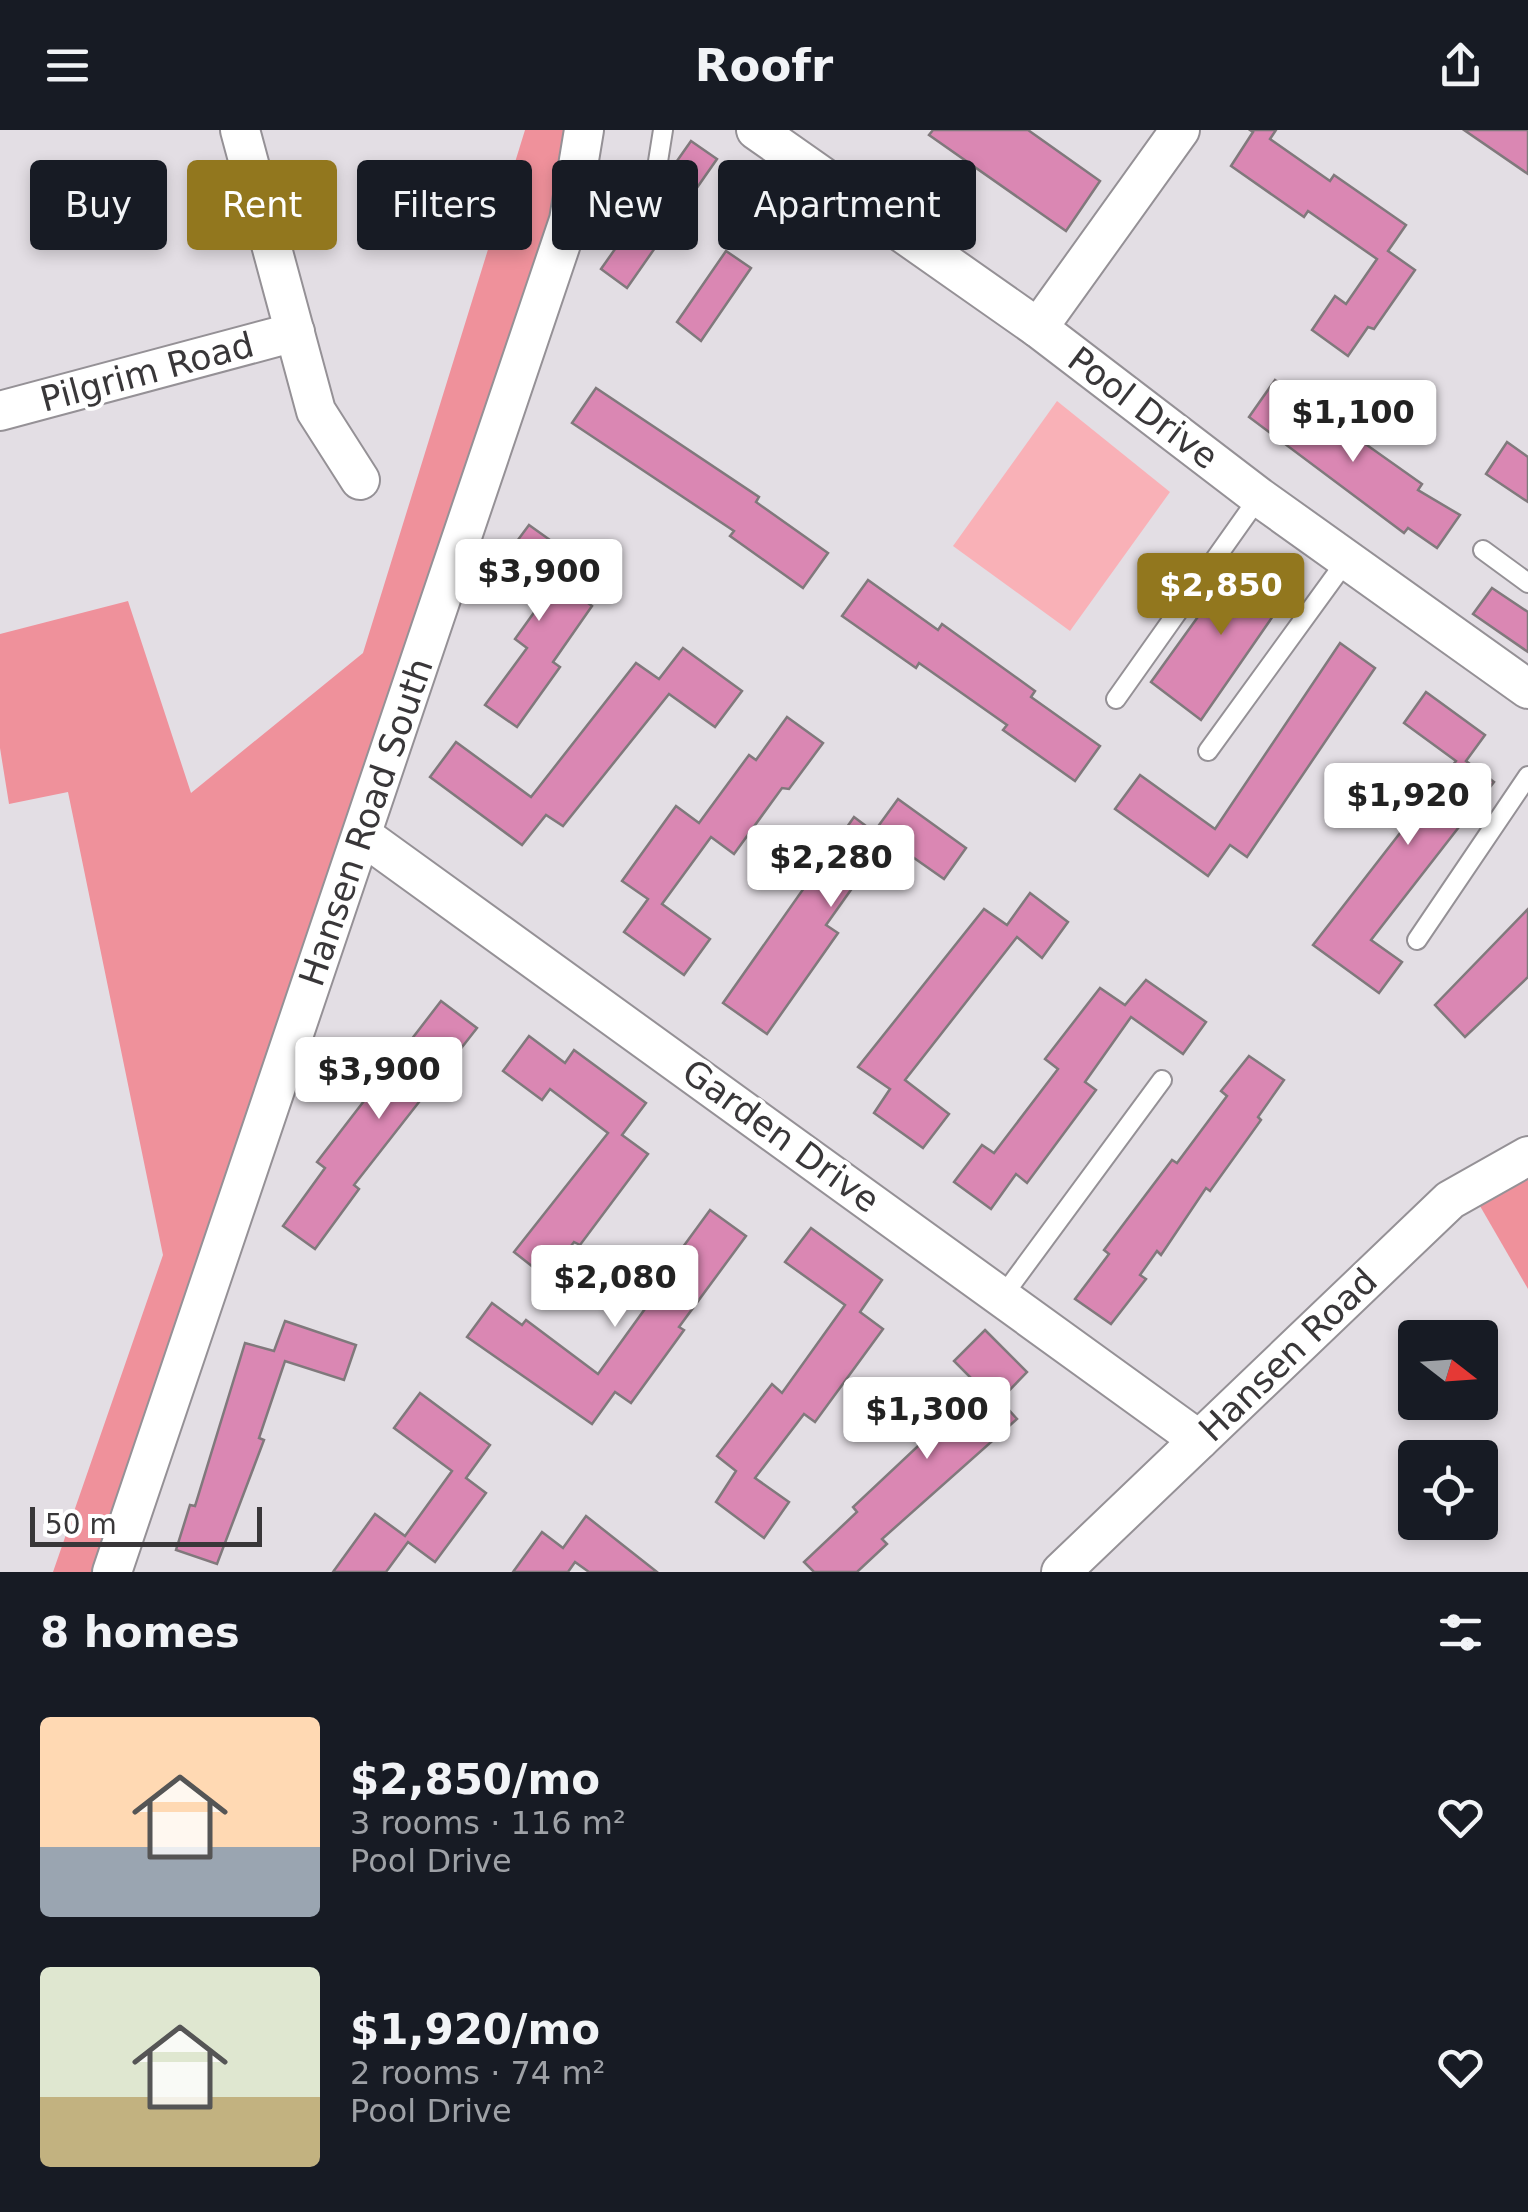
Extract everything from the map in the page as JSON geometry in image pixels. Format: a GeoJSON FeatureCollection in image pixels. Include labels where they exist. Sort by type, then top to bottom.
{"type":"FeatureCollection","features":[{"type":"Feature","properties":{"kind":"street"},"geometry":{"type":"LineString","coordinates":[[240,130],[316,411],[360,480]]}},
{"type":"Feature","properties":{"kind":"street","name":"Hansen Road South"},"geometry":{"type":"LineString","coordinates":[[116,1570],[569,220],[584,130]]}},
{"type":"Feature","properties":{"kind":"street","name":"Pool Drive"},"geometry":{"type":"LineString","coordinates":[[756,130],[1038,328],[1346,561],[1528,689]]}},
{"type":"Feature","properties":{"kind":"street"},"geometry":{"type":"LineString","coordinates":[[1038,328],[1180,130]]}},
{"type":"Feature","properties":{"kind":"street","name":"Pilgrim Road"},"geometry":{"type":"LineString","coordinates":[[0,412],[295,332]]}},
{"type":"Feature","properties":{"kind":"street","name":"Garden Drive"},"geometry":{"type":"LineString","coordinates":[[362,834],[1199,1440]]}},
{"type":"Feature","properties":{"kind":"street","name":"Hansen Road"},"geometry":{"type":"LineString","coordinates":[[1061,1572],[1450,1200],[1528,1156]]}},
{"type":"Feature","properties":{"kind":"lane"},"geometry":{"type":"LineString","coordinates":[[658,160],[663,130]]}},
{"type":"Feature","properties":{"kind":"lane"},"geometry":{"type":"LineString","coordinates":[[1116,699],[1260,497]]}},
{"type":"Feature","properties":{"kind":"lane"},"geometry":{"type":"LineString","coordinates":[[1483,550],[1528,582]]}},
{"type":"Feature","properties":{"kind":"lane"},"geometry":{"type":"LineString","coordinates":[[1208,751],[1346,561]]}},
{"type":"Feature","properties":{"kind":"lane"},"geometry":{"type":"LineString","coordinates":[[1417,940],[1528,776]]}},
{"type":"Feature","properties":{"kind":"lane"},"geometry":{"type":"LineString","coordinates":[[1002,1297],[1162,1080]]}},
{"type":"Feature","properties":{"kind":"shaded area"},"geometry":{"type":"Polygon","coordinates":[[[525,130],[578,130],[568,160],[552,160],[552,211],[117,1572],[53,1572],[163,1255],[68,792],[9,804],[0,748],[0,634],[128,601],[191,793],[363,653],[488,250],[532,250],[532,160],[516,160],[525,130]]]}},
{"type":"Feature","properties":{"kind":"shaded area"},"geometry":{"type":"Polygon","coordinates":[[[1057,401],[1170,492],[1070,631],[953,546],[1057,401]]]}},
{"type":"Feature","properties":{"kind":"shaded area"},"geometry":{"type":"Polygon","coordinates":[[[1528,1138],[1528,1289],[1469,1187],[1528,1138]]]}},
{"type":"Feature","properties":{"kind":"building"},"geometry":{"type":"Polygon","coordinates":[[[933,130],[1028,130],[1100,181],[1066,231],[976,168],[976,160],[965,160],[929,135],[933,130]]]}},
{"type":"Feature","properties":{"kind":"building"},"geometry":{"type":"Polygon","coordinates":[[[1250,130],[1276,130],[1270,139],[1330,181],[1334,175],[1406,225],[1388,251],[1415,270],[1374,329],[1368,327],[1348,356],[1312,330],[1335,296],[1346,304],[1377,259],[1308,211],[1304,217],[1231,166],[1253,132],[1250,130]]]}},
{"type":"Feature","properties":{"kind":"building"},"geometry":{"type":"Polygon","coordinates":[[[1464,130],[1528,130],[1528,174],[1464,130]]]}},
{"type":"Feature","properties":{"kind":"building"},"geometry":{"type":"Polygon","coordinates":[[[691,141],[717,159],[698,186],[698,160],[678,160],[691,141]]]}},
{"type":"Feature","properties":{"kind":"building"},"geometry":{"type":"Polygon","coordinates":[[[614,250],[654,250],[627,288],[601,269],[614,250]]]}},
{"type":"Feature","properties":{"kind":"building"},"geometry":{"type":"Polygon","coordinates":[[[726,251],[751,268],[701,341],[677,322],[726,251]]]}},
{"type":"Feature","properties":{"kind":"building"},"geometry":{"type":"Polygon","coordinates":[[[1275,380],[1422,484],[1418,490],[1460,515],[1437,548],[1408,528],[1404,533],[1249,417],[1275,380]]]}},
{"type":"Feature","properties":{"kind":"building"},"geometry":{"type":"Polygon","coordinates":[[[596,388],[759,497],[756,502],[828,553],[803,588],[730,536],[734,531],[572,423],[596,388]]]}},
{"type":"Feature","properties":{"kind":"building"},"geometry":{"type":"Polygon","coordinates":[[[1507,442],[1528,457],[1528,502],[1486,474],[1507,442]]]}},
{"type":"Feature","properties":{"kind":"building"},"geometry":{"type":"Polygon","coordinates":[[[529,525],[578,560],[561,583],[592,606],[553,662],[560,667],[517,727],[485,705],[527,648],[515,639],[548,593],[503,560],[529,525]]]}},
{"type":"Feature","properties":{"kind":"building"},"geometry":{"type":"Polygon","coordinates":[[[1241,557],[1291,590],[1201,720],[1151,682],[1241,557]]]}},
{"type":"Feature","properties":{"kind":"building"},"geometry":{"type":"Polygon","coordinates":[[[868,580],[938,630],[942,624],[1035,691],[1031,697],[1100,746],[1075,781],[1003,730],[1007,725],[919,663],[916,668],[842,616],[868,580]]]}},
{"type":"Feature","properties":{"kind":"building"},"geometry":{"type":"Polygon","coordinates":[[[1492,588],[1528,612],[1528,652],[1473,614],[1492,588]]]}},
{"type":"Feature","properties":{"kind":"building"},"geometry":{"type":"Polygon","coordinates":[[[1340,643],[1375,668],[1247,857],[1230,845],[1208,876],[1115,809],[1140,775],[1215,829],[1340,643]]]}},
{"type":"Feature","properties":{"kind":"building"},"geometry":{"type":"Polygon","coordinates":[[[683,648],[742,691],[715,727],[669,694],[563,826],[546,815],[522,845],[430,777],[456,742],[531,797],[636,663],[659,679],[683,648]]]}},
{"type":"Feature","properties":{"kind":"building"},"geometry":{"type":"Polygon","coordinates":[[[1426,692],[1485,735],[1466,761],[1494,782],[1371,940],[1402,962],[1379,993],[1313,945],[1456,761],[1404,723],[1426,692]]]}},
{"type":"Feature","properties":{"kind":"building"},"geometry":{"type":"Polygon","coordinates":[[[787,717],[823,743],[789,789],[782,788],[734,854],[711,837],[662,904],[710,939],[684,975],[624,932],[648,899],[622,881],[676,806],[699,823],[749,755],[756,760],[787,717]]]}},
{"type":"Feature","properties":{"kind":"building"},"geometry":{"type":"Polygon","coordinates":[[[898,799],[966,848],[944,879],[887,839],[826,925],[838,933],[767,1034],[723,1003],[854,817],[874,832],[898,799]]]}},
{"type":"Feature","properties":{"kind":"building"},"geometry":{"type":"Polygon","coordinates":[[[1030,893],[1068,922],[1042,958],[1017,937],[905,1080],[949,1114],[923,1148],[874,1113],[890,1089],[858,1067],[984,909],[1007,925],[1030,893]]]}},
{"type":"Feature","properties":{"kind":"building"},"geometry":{"type":"Polygon","coordinates":[[[1528,909],[1528,977],[1465,1037],[1435,1005],[1528,909]]]}},
{"type":"Feature","properties":{"kind":"building"},"geometry":{"type":"Polygon","coordinates":[[[1146,980],[1206,1022],[1183,1054],[1131,1017],[1085,1082],[1096,1090],[1027,1183],[1016,1174],[991,1209],[954,1182],[982,1145],[994,1153],[1058,1069],[1045,1059],[1100,988],[1125,1005],[1146,980]]]}},
{"type":"Feature","properties":{"kind":"building"},"geometry":{"type":"Polygon","coordinates":[[[441,1001],[477,1028],[354,1185],[359,1189],[315,1249],[283,1226],[325,1168],[317,1162],[441,1001]]]}},
{"type":"Feature","properties":{"kind":"building"},"geometry":{"type":"Polygon","coordinates":[[[529,1036],[565,1063],[574,1050],[646,1103],[622,1135],[648,1154],[580,1245],[574,1242],[547,1278],[514,1252],[608,1133],[550,1089],[542,1100],[503,1071],[529,1036]]]}},
{"type":"Feature","properties":{"kind":"building"},"geometry":{"type":"Polygon","coordinates":[[[1249,1056],[1284,1080],[1258,1117],[1261,1120],[1210,1191],[1206,1188],[1161,1255],[1157,1251],[1140,1275],[1146,1279],[1111,1324],[1075,1299],[1109,1254],[1104,1250],[1172,1160],[1177,1163],[1227,1096],[1221,1091],[1249,1056]]]}},
{"type":"Feature","properties":{"kind":"building"},"geometry":{"type":"Polygon","coordinates":[[[710,1210],[746,1236],[679,1327],[684,1330],[631,1403],[615,1392],[592,1424],[467,1337],[492,1303],[522,1325],[526,1320],[598,1374],[647,1306],[642,1303],[710,1210]]]}},
{"type":"Feature","properties":{"kind":"building"},"geometry":{"type":"Polygon","coordinates":[[[811,1228],[882,1280],[860,1312],[883,1329],[815,1422],[804,1414],[755,1478],[789,1502],[764,1538],[716,1502],[736,1471],[717,1456],[772,1384],[782,1393],[845,1305],[785,1262],[811,1228]]]}},
{"type":"Feature","properties":{"kind":"building"},"geometry":{"type":"Polygon","coordinates":[[[285,1321],[356,1345],[344,1380],[285,1361],[259,1438],[264,1440],[217,1564],[176,1550],[190,1505],[195,1506],[245,1343],[274,1351],[285,1321]]]}},
{"type":"Feature","properties":{"kind":"building"},"geometry":{"type":"Polygon","coordinates":[[[985,1330],[1027,1372],[1000,1400],[1017,1419],[882,1539],[887,1544],[857,1572],[814,1572],[804,1562],[857,1512],[853,1507],[934,1431],[937,1436],[982,1389],[954,1361],[985,1330]]]}},
{"type":"Feature","properties":{"kind":"building"},"geometry":{"type":"Polygon","coordinates":[[[420,1393],[490,1445],[466,1478],[486,1493],[435,1562],[408,1542],[386,1572],[333,1572],[375,1514],[405,1536],[452,1471],[394,1428],[420,1393]]]}},
{"type":"Feature","properties":{"kind":"building"},"geometry":{"type":"Polygon","coordinates":[[[586,1516],[657,1572],[589,1572],[575,1562],[568,1572],[513,1572],[542,1532],[563,1548],[586,1516]]]}}]}
